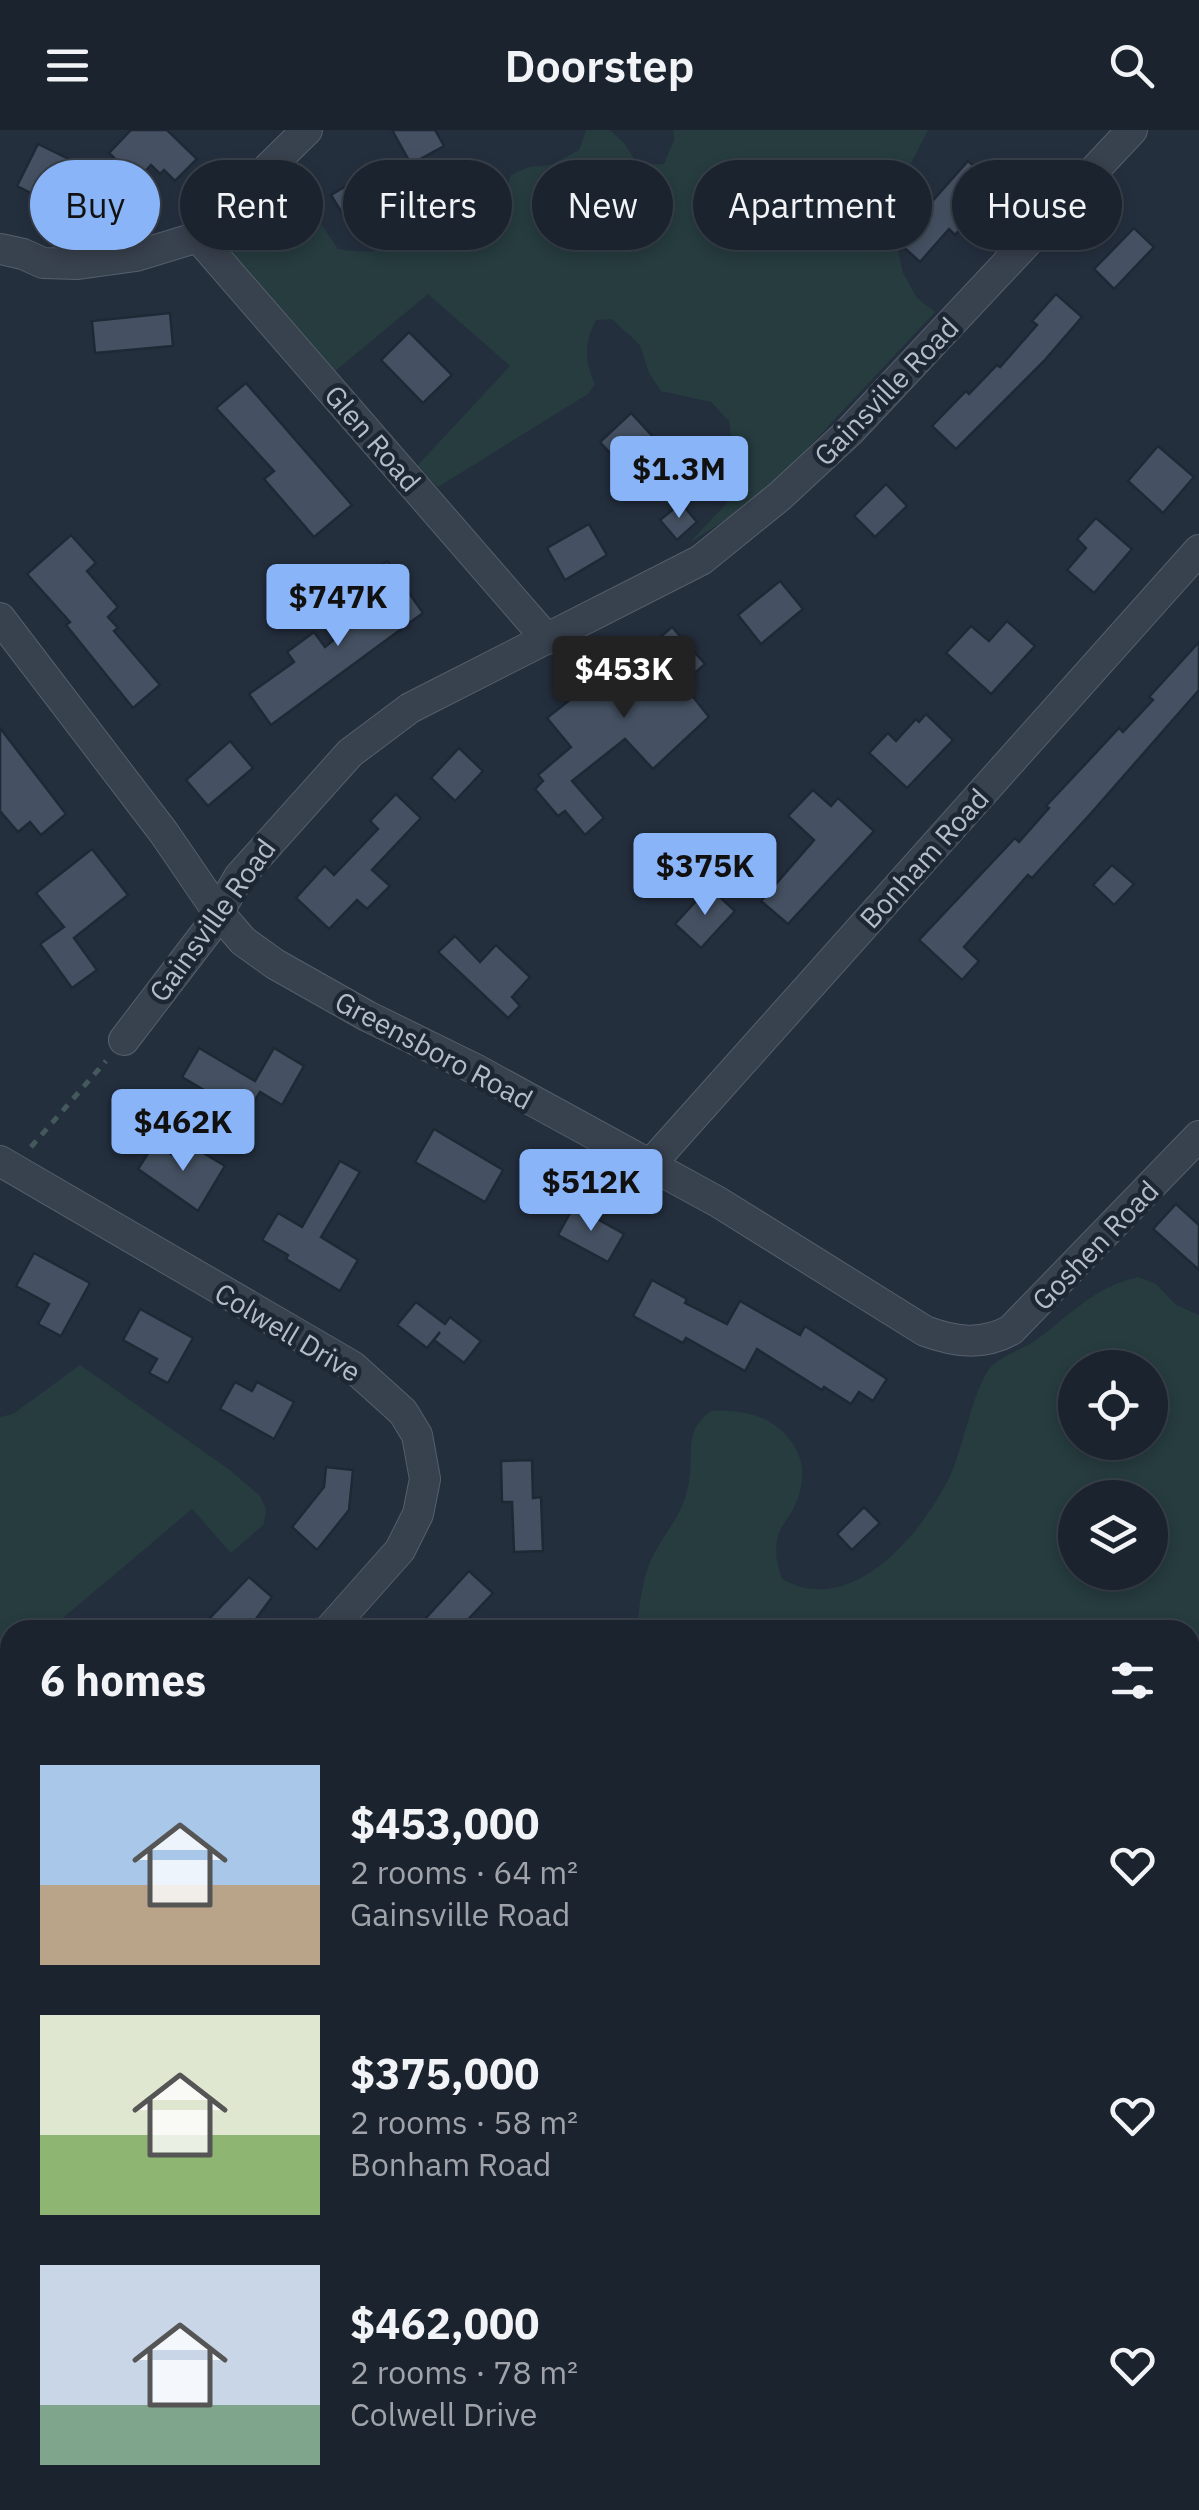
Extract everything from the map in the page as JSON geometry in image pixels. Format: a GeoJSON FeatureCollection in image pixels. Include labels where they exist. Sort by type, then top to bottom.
{"type":"FeatureCollection","features":[{"type":"Feature","properties":{"kind":"street"},"geometry":{"type":"LineString","coordinates":[[277,160],[308,130]]}},
{"type":"Feature","properties":{"kind":"street","name":"Gainsville Road"},"geometry":{"type":"LineString","coordinates":[[124,1040],[253,860],[350,753],[410,708],[701,560],[780,496],[850,431],[1132,130]]}},
{"type":"Feature","properties":{"kind":"street"},"geometry":{"type":"LineString","coordinates":[[0,249],[43,263],[78,264],[136,256],[180,243]]}},
{"type":"Feature","properties":{"kind":"street","name":"Glen Road"},"geometry":{"type":"LineString","coordinates":[[209,250],[547,639]]}},
{"type":"Feature","properties":{"kind":"street","name":"Bonham Road"},"geometry":{"type":"LineString","coordinates":[[649,1166],[1199,550]]}},
{"type":"Feature","properties":{"kind":"street","name":"Greensboro Road"},"geometry":{"type":"LineString","coordinates":[[0,618],[243,941],[275,964],[388,1027],[486,1074],[760,1227],[925,1331],[954,1340],[983,1342]]}},
{"type":"Feature","properties":{"kind":"street","name":"Goshen Road"},"geometry":{"type":"LineString","coordinates":[[983,1342],[997,1338],[1020,1322],[1199,1136]]}},
{"type":"Feature","properties":{"kind":"street","name":"Colwell Drive"},"geometry":{"type":"LineString","coordinates":[[6,1165],[352,1366],[403,1412],[417,1435],[425,1479],[418,1514],[400,1550],[338,1620]]}},
{"type":"Feature","properties":{"kind":"path"},"geometry":{"type":"LineString","coordinates":[[6,1165],[124,1040]]}},
{"type":"Feature","properties":{"kind":"green space"},"geometry":{"type":"Polygon","coordinates":[[[586,130],[610,130],[635,160],[560,160],[579,150],[586,130]]]}},
{"type":"Feature","properties":{"kind":"green space"},"geometry":{"type":"Polygon","coordinates":[[[673,130],[928,130],[913,160],[693,160],[693,250],[898,250],[903,273],[917,298],[935,312],[762,497],[689,543],[727,503],[737,474],[729,421],[711,402],[661,391],[649,373],[640,345],[612,319],[596,320],[589,337],[587,359],[595,384],[588,394],[438,487],[416,467],[510,366],[428,294],[333,373],[234,259],[232,250],[323,250],[323,227],[338,249],[343,250],[512,250],[512,175],[532,167],[532,250],[673,250],[673,160],[666,160],[674,140],[673,130]]]}},
{"type":"Feature","properties":{"kind":"green space"},"geometry":{"type":"Polygon","coordinates":[[[1138,1277],[1156,1284],[1176,1305],[1199,1315],[1199,1620],[638,1620],[648,1568],[688,1488],[694,1432],[711,1411],[759,1417],[791,1441],[800,1458],[802,1476],[795,1505],[778,1535],[779,1569],[782,1579],[808,1588],[834,1588],[859,1579],[882,1564],[922,1522],[950,1476],[978,1391],[990,1368],[1036,1340],[1095,1295],[1138,1277]]]}},
{"type":"Feature","properties":{"kind":"green space"},"geometry":{"type":"Polygon","coordinates":[[[80,1365],[230,1470],[260,1496],[266,1509],[264,1524],[231,1553],[192,1509],[64,1617],[66,1620],[0,1620],[0,1417],[13,1414],[80,1365]]]}},
{"type":"Feature","properties":{"kind":"building"},"geometry":{"type":"Polygon","coordinates":[[[131,130],[167,130],[197,159],[180,160],[180,176],[175,181],[164,170],[160,174],[160,160],[116,160],[109,153],[131,130]]]}},
{"type":"Feature","properties":{"kind":"building"},"geometry":{"type":"Polygon","coordinates":[[[392,130],[435,130],[444,146],[418,160],[409,160],[392,130]]]}},
{"type":"Feature","properties":{"kind":"building"},"geometry":{"type":"Polygon","coordinates":[[[38,144],[71,160],[30,160],[38,144]]]}},
{"type":"Feature","properties":{"kind":"building"},"geometry":{"type":"Polygon","coordinates":[[[30,160],[30,192],[17,186],[30,160]]]}},
{"type":"Feature","properties":{"kind":"building"},"geometry":{"type":"Polygon","coordinates":[[[952,179],[952,232],[949,229],[932,248],[932,202],[952,179]]]}},
{"type":"Feature","properties":{"kind":"building"},"geometry":{"type":"Polygon","coordinates":[[[343,188],[343,215],[331,195],[343,188]]]}},
{"type":"Feature","properties":{"kind":"building"},"geometry":{"type":"Polygon","coordinates":[[[1134,228],[1154,247],[1114,289],[1094,269],[1113,250],[1122,250],[1122,240],[1134,228]]]}},
{"type":"Feature","properties":{"kind":"building"},"geometry":{"type":"Polygon","coordinates":[[[907,250],[931,250],[920,262],[907,250]]]}},
{"type":"Feature","properties":{"kind":"building"},"geometry":{"type":"Polygon","coordinates":[[[1056,294],[1082,317],[956,449],[932,426],[966,391],[969,394],[997,365],[1000,367],[1037,325],[1032,321],[1056,294]]]}},
{"type":"Feature","properties":{"kind":"building"},"geometry":{"type":"Polygon","coordinates":[[[170,313],[173,346],[95,353],[92,321],[170,313]]]}},
{"type":"Feature","properties":{"kind":"building"},"geometry":{"type":"Polygon","coordinates":[[[409,332],[452,375],[423,403],[381,360],[409,332]]]}},
{"type":"Feature","properties":{"kind":"building"},"geometry":{"type":"Polygon","coordinates":[[[246,383],[352,505],[314,537],[264,479],[274,471],[216,408],[246,383]]]}},
{"type":"Feature","properties":{"kind":"building"},"geometry":{"type":"Polygon","coordinates":[[[631,413],[667,452],[662,457],[670,465],[647,485],[640,478],[636,482],[600,442],[631,413]]]}},
{"type":"Feature","properties":{"kind":"building"},"geometry":{"type":"Polygon","coordinates":[[[1158,446],[1194,477],[1163,513],[1128,481],[1158,446]]]}},
{"type":"Feature","properties":{"kind":"building"},"geometry":{"type":"Polygon","coordinates":[[[886,484],[907,506],[875,537],[854,516],[886,484]]]}},
{"type":"Feature","properties":{"kind":"building"},"geometry":{"type":"Polygon","coordinates":[[[681,503],[697,522],[677,540],[660,520],[681,503]]]}},
{"type":"Feature","properties":{"kind":"building"},"geometry":{"type":"Polygon","coordinates":[[[1096,518],[1132,549],[1094,593],[1067,570],[1086,548],[1077,539],[1096,518]]]}},
{"type":"Feature","properties":{"kind":"building"},"geometry":{"type":"Polygon","coordinates":[[[589,524],[607,555],[565,580],[547,548],[589,524]]]}},
{"type":"Feature","properties":{"kind":"building"},"geometry":{"type":"Polygon","coordinates":[[[71,535],[96,563],[87,571],[118,607],[108,617],[118,628],[114,631],[160,685],[133,708],[66,625],[70,622],[27,574],[71,535]]]}},
{"type":"Feature","properties":{"kind":"building"},"geometry":{"type":"Polygon","coordinates":[[[387,561],[423,613],[271,725],[249,694],[294,662],[287,652],[314,632],[325,647],[385,599],[368,577],[387,561]]]}},
{"type":"Feature","properties":{"kind":"building"},"geometry":{"type":"Polygon","coordinates":[[[780,581],[803,609],[761,644],[738,615],[780,581]]]}},
{"type":"Feature","properties":{"kind":"building"},"geometry":{"type":"Polygon","coordinates":[[[1007,621],[1035,646],[991,694],[946,653],[971,626],[989,641],[1007,621]]]}},
{"type":"Feature","properties":{"kind":"building"},"geometry":{"type":"Polygon","coordinates":[[[672,627],[705,664],[683,684],[709,717],[653,769],[625,739],[572,781],[604,818],[585,835],[565,811],[558,816],[535,789],[543,781],[538,775],[571,747],[547,718],[612,660],[622,670],[672,627]]]}},
{"type":"Feature","properties":{"kind":"building"},"geometry":{"type":"Polygon","coordinates":[[[1199,642],[1199,690],[1032,878],[1028,875],[964,947],[979,961],[962,980],[919,940],[1015,838],[1019,842],[1049,808],[1046,806],[1119,728],[1123,732],[1199,642]]]}},
{"type":"Feature","properties":{"kind":"building"},"geometry":{"type":"Polygon","coordinates":[[[926,714],[953,740],[907,788],[869,753],[888,733],[896,741],[926,714]]]}},
{"type":"Feature","properties":{"kind":"building"},"geometry":{"type":"Polygon","coordinates":[[[0,728],[66,814],[41,835],[30,822],[18,832],[0,811],[0,728]]]}},
{"type":"Feature","properties":{"kind":"building"},"geometry":{"type":"Polygon","coordinates":[[[230,741],[253,768],[208,806],[186,780],[230,741]]]}},
{"type":"Feature","properties":{"kind":"building"},"geometry":{"type":"Polygon","coordinates":[[[459,748],[483,771],[455,801],[431,778],[459,748]]]}},
{"type":"Feature","properties":{"kind":"building"},"geometry":{"type":"Polygon","coordinates":[[[813,790],[831,806],[838,798],[874,831],[788,924],[761,901],[814,840],[788,816],[813,790]]]}},
{"type":"Feature","properties":{"kind":"building"},"geometry":{"type":"Polygon","coordinates":[[[396,794],[421,818],[372,870],[390,886],[367,909],[357,900],[329,929],[296,898],[325,866],[334,875],[378,829],[370,821],[396,794]]]}},
{"type":"Feature","properties":{"kind":"building"},"geometry":{"type":"Polygon","coordinates":[[[92,849],[128,895],[74,938],[97,970],[72,988],[40,944],[64,927],[36,893],[92,849]]]}},
{"type":"Feature","properties":{"kind":"building"},"geometry":{"type":"Polygon","coordinates":[[[1112,865],[1134,884],[1114,905],[1093,885],[1112,865]]]}},
{"type":"Feature","properties":{"kind":"building"},"geometry":{"type":"Polygon","coordinates":[[[709,887],[735,911],[701,948],[675,924],[709,887]]]}},
{"type":"Feature","properties":{"kind":"building"},"geometry":{"type":"Polygon","coordinates":[[[455,936],[480,962],[496,945],[530,977],[512,997],[520,1006],[508,1018],[438,952],[455,936]]]}},
{"type":"Feature","properties":{"kind":"building"},"geometry":{"type":"Polygon","coordinates":[[[199,1048],[255,1081],[274,1048],[304,1066],[282,1105],[260,1092],[246,1115],[182,1077],[199,1048]]]}},
{"type":"Feature","properties":{"kind":"building"},"geometry":{"type":"Polygon","coordinates":[[[434,1129],[503,1170],[485,1202],[415,1162],[434,1129]]]}},
{"type":"Feature","properties":{"kind":"building"},"geometry":{"type":"Polygon","coordinates":[[[154,1144],[186,1163],[195,1148],[225,1166],[198,1211],[138,1169],[154,1144]]]}},
{"type":"Feature","properties":{"kind":"building"},"geometry":{"type":"Polygon","coordinates":[[[340,1161],[360,1172],[321,1237],[358,1260],[340,1291],[262,1240],[278,1213],[302,1227],[340,1161]]]}},
{"type":"Feature","properties":{"kind":"building"},"geometry":{"type":"Polygon","coordinates":[[[1176,1204],[1199,1225],[1199,1270],[1153,1229],[1176,1204]]]}},
{"type":"Feature","properties":{"kind":"building"},"geometry":{"type":"Polygon","coordinates":[[[574,1206],[624,1234],[608,1262],[558,1235],[574,1206]]]}},
{"type":"Feature","properties":{"kind":"building"},"geometry":{"type":"Polygon","coordinates":[[[34,1253],[90,1283],[61,1336],[38,1324],[49,1304],[16,1286],[34,1253]]]}},
{"type":"Feature","properties":{"kind":"building"},"geometry":{"type":"Polygon","coordinates":[[[652,1280],[687,1299],[685,1303],[727,1324],[740,1301],[800,1335],[805,1326],[887,1379],[873,1401],[859,1392],[851,1404],[757,1349],[745,1371],[686,1338],[683,1343],[633,1316],[652,1280]]]}},
{"type":"Feature","properties":{"kind":"building"},"geometry":{"type":"Polygon","coordinates":[[[416,1302],[445,1324],[450,1317],[481,1341],[464,1363],[434,1340],[440,1332],[427,1348],[397,1325],[416,1302]]]}},
{"type":"Feature","properties":{"kind":"building"},"geometry":{"type":"Polygon","coordinates":[[[140,1309],[193,1338],[168,1383],[149,1373],[157,1359],[123,1340],[140,1309]]]}},
{"type":"Feature","properties":{"kind":"building"},"geometry":{"type":"Polygon","coordinates":[[[235,1382],[252,1391],[257,1382],[294,1402],[274,1439],[220,1409],[235,1382]]]}},
{"type":"Feature","properties":{"kind":"building"},"geometry":{"type":"Polygon","coordinates":[[[532,1460],[533,1498],[541,1497],[543,1551],[514,1552],[512,1502],[502,1502],[501,1461],[532,1460]]]}},
{"type":"Feature","properties":{"kind":"building"},"geometry":{"type":"Polygon","coordinates":[[[326,1467],[353,1470],[349,1510],[317,1550],[292,1527],[324,1487],[326,1467]]]}},
{"type":"Feature","properties":{"kind":"building"},"geometry":{"type":"Polygon","coordinates":[[[864,1507],[880,1523],[852,1550],[837,1534],[864,1507]]]}},
{"type":"Feature","properties":{"kind":"building"},"geometry":{"type":"Polygon","coordinates":[[[469,1571],[493,1593],[467,1620],[424,1620],[469,1571]]]}},
{"type":"Feature","properties":{"kind":"building"},"geometry":{"type":"Polygon","coordinates":[[[249,1577],[272,1597],[255,1620],[209,1619],[249,1577]]]}}]}
